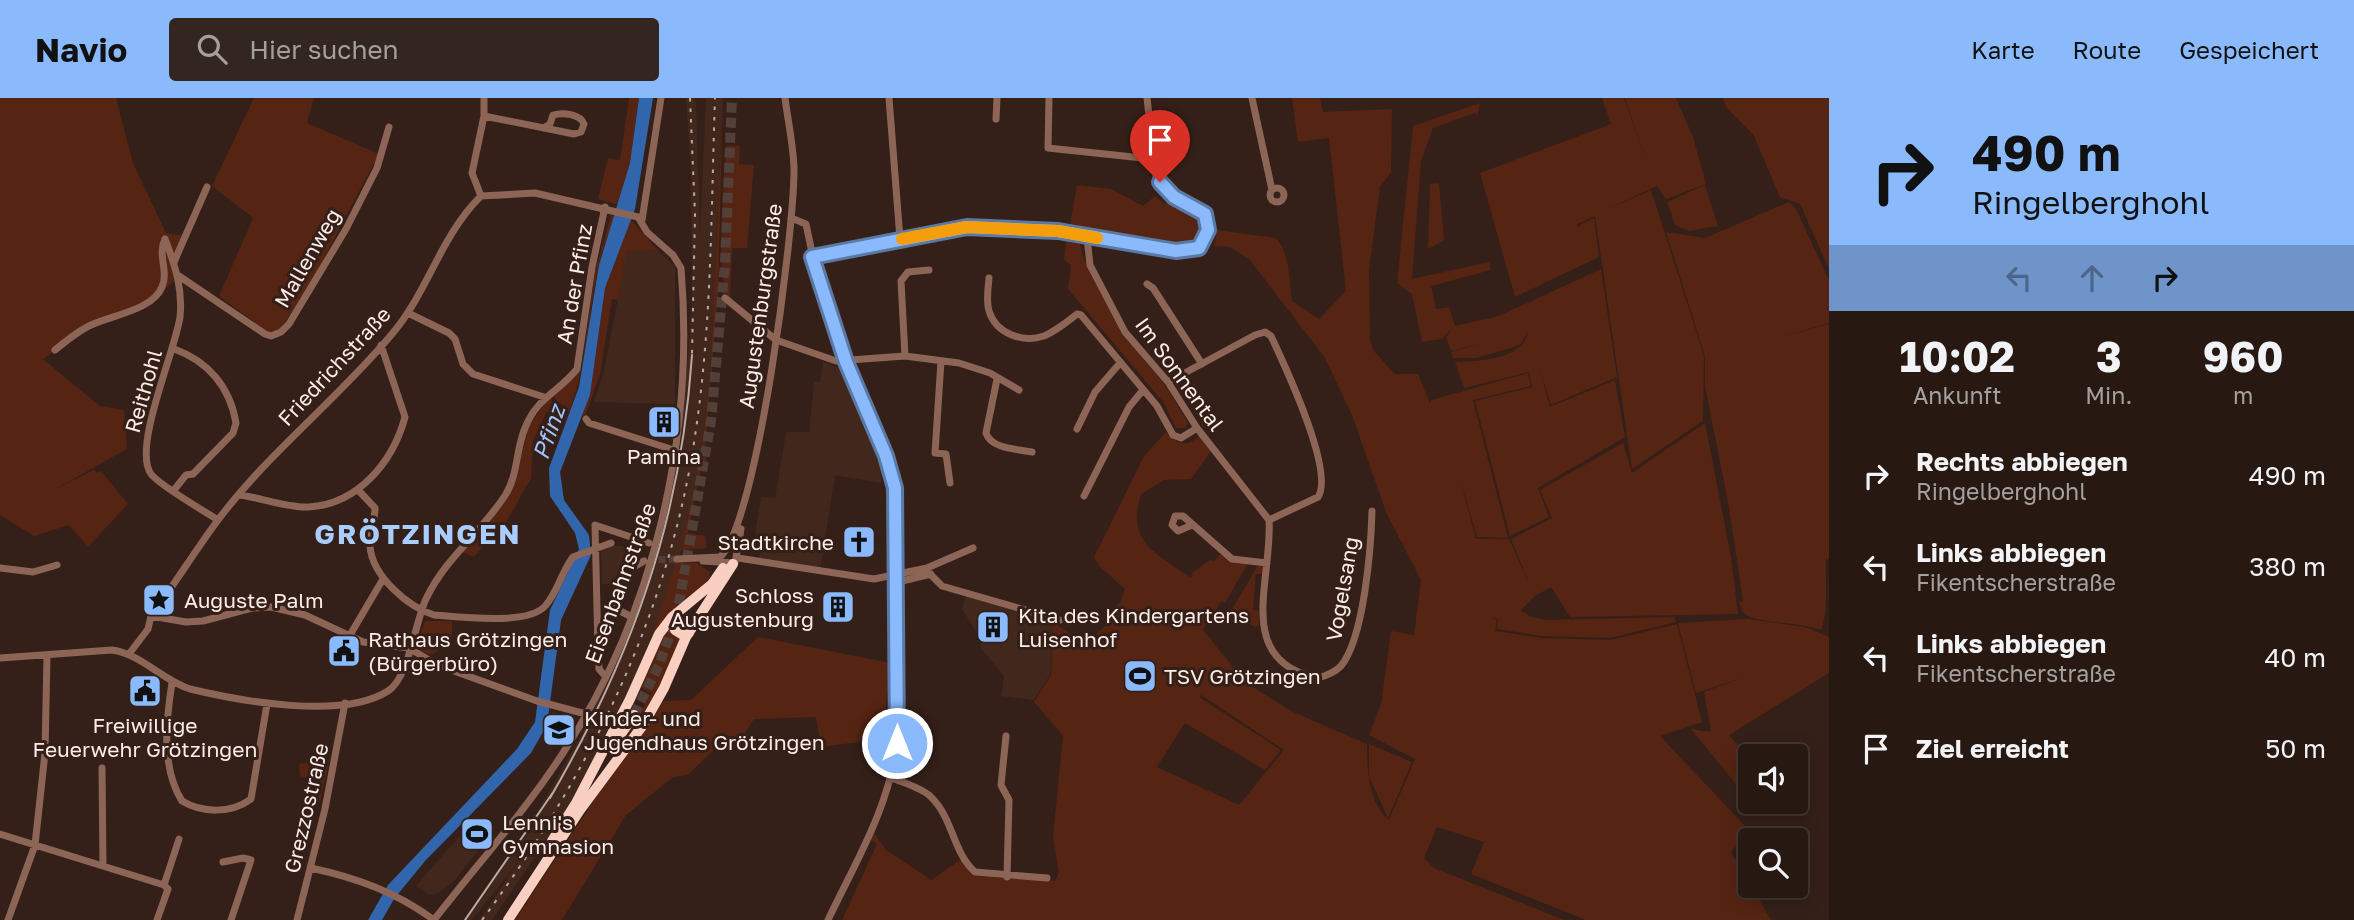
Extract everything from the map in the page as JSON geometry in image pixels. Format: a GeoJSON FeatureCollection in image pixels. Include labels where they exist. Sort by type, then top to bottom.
{"type":"FeatureCollection","features":[{"type":"Feature","properties":{"kind":"highway"},"geometry":{"type":"LineString","coordinates":[[577,807],[630,699],[652,647],[672,617],[712,584],[730,558]]}},
{"type":"Feature","properties":{"kind":"highway"},"geometry":{"type":"LineString","coordinates":[[577,807],[655,705],[688,633],[730,558]]}},
{"type":"Feature","properties":{"kind":"highway"},"geometry":{"type":"LineString","coordinates":[[684,607],[693,605],[697,608],[696,621]]}},
{"type":"Feature","properties":{"kind":"highway"},"geometry":{"type":"LineString","coordinates":[[672,617],[675,630],[683,635],[688,633]]}},
{"type":"Feature","properties":{"kind":"highway"},"geometry":{"type":"LineString","coordinates":[[502,920],[634,715],[508,920]]}},
{"type":"Feature","properties":{"kind":"street"},"geometry":{"type":"LineString","coordinates":[[484,98],[484,116],[472,173],[481,196],[535,193],[609,208],[638,218],[661,98]]}},
{"type":"Feature","properties":{"kind":"street","name":"Augustenburgstraße"},"geometry":{"type":"LineString","coordinates":[[730,558],[741,518],[776,340],[791,218],[794,167],[785,98]]}},
{"type":"Feature","properties":{"kind":"street"},"geometry":{"type":"LineString","coordinates":[[889,98],[900,239]]}},
{"type":"Feature","properties":{"kind":"street"},"geometry":{"type":"LineString","coordinates":[[996,119],[997,98]]}},
{"type":"Feature","properties":{"kind":"street"},"geometry":{"type":"LineString","coordinates":[[1049,98],[1048,148],[1152,159]]}},
{"type":"Feature","properties":{"kind":"street"},"geometry":{"type":"LineString","coordinates":[[812,257],[967,227],[1058,231],[1189,251],[1199,248],[1206,239],[1208,221],[1205,214],[1166,190],[1156,176],[1147,98]]}},
{"type":"Feature","properties":{"kind":"street"},"geometry":{"type":"LineString","coordinates":[[1252,98],[1272,190]]}},
{"type":"Feature","properties":{"kind":"street"},"geometry":{"type":"LineString","coordinates":[[484,116],[544,128],[578,134],[584,124],[578,117],[560,113],[553,115],[550,124],[544,128]]}},
{"type":"Feature","properties":{"kind":"street","name":"Mallenweg"},"geometry":{"type":"LineString","coordinates":[[179,276],[265,334],[271,336],[281,332],[308,295],[361,201],[377,168],[389,127]]}},
{"type":"Feature","properties":{"kind":"street"},"geometry":{"type":"LineString","coordinates":[[174,262],[182,237],[207,187]]}},
{"type":"Feature","properties":{"kind":"street","name":"Friedrichstraße"},"geometry":{"type":"LineString","coordinates":[[128,653],[148,629],[152,616],[218,520],[408,313],[456,224],[481,196]]}},
{"type":"Feature","properties":{"kind":"street","name":"An der Pfinz"},"geometry":{"type":"LineString","coordinates":[[345,703],[377,697],[391,690],[403,670],[422,611],[440,572],[505,495],[513,478],[524,428],[544,397],[577,369],[592,267],[609,208]]}},
{"type":"Feature","properties":{"kind":"street","name":"Eisenbahnstraße"},"geometry":{"type":"LineString","coordinates":[[434,920],[562,754],[586,714],[630,616],[665,516],[677,450],[682,400],[681,268],[673,255],[647,232],[638,218]]}},
{"type":"Feature","properties":{"kind":"street"},"geometry":{"type":"LineString","coordinates":[[791,218],[806,224],[812,257],[846,362],[891,472],[898,517],[897,743],[892,778],[880,812],[828,920]]}},
{"type":"Feature","properties":{"kind":"street"},"geometry":{"type":"LineString","coordinates":[[55,350],[90,326],[147,302],[161,291],[164,272],[160,249],[165,239],[182,237]]}},
{"type":"Feature","properties":{"kind":"street","name":"Im Sonnental"},"geometry":{"type":"LineString","coordinates":[[1087,237],[1090,265],[1125,332],[1168,382],[1197,428],[1269,520]]}},
{"type":"Feature","properties":{"kind":"street","name":"Reithohl"},"geometry":{"type":"LineString","coordinates":[[165,239],[179,276],[180,315],[174,349],[150,426],[145,459],[150,473],[218,520]]}},
{"type":"Feature","properties":{"kind":"street"},"geometry":{"type":"LineString","coordinates":[[905,356],[901,281],[908,272],[929,270]]}},
{"type":"Feature","properties":{"kind":"street"},"geometry":{"type":"LineString","coordinates":[[989,278],[989,313],[1000,328],[1018,337],[1035,338],[1054,332],[1077,314],[1081,315],[1157,406],[1173,435],[1181,438],[1197,428]]}},
{"type":"Feature","properties":{"kind":"street"},"geometry":{"type":"LineString","coordinates":[[1147,284],[1153,288],[1202,364]]}},
{"type":"Feature","properties":{"kind":"street"},"geometry":{"type":"LineString","coordinates":[[725,298],[776,340],[846,362],[905,356],[941,361],[977,367],[1019,390]]}},
{"type":"Feature","properties":{"kind":"street"},"geometry":{"type":"LineString","coordinates":[[408,313],[449,333],[455,340],[463,364],[473,374],[544,397]]}},
{"type":"Feature","properties":{"kind":"street"},"geometry":{"type":"LineString","coordinates":[[1168,382],[1255,335],[1268,333],[1294,387],[1317,454],[1322,491],[1318,497],[1269,520]]}},
{"type":"Feature","properties":{"kind":"street"},"geometry":{"type":"LineString","coordinates":[[240,495],[308,507],[335,502],[359,491],[389,453],[405,417],[381,345]]}},
{"type":"Feature","properties":{"kind":"street"},"geometry":{"type":"LineString","coordinates":[[174,349],[197,358],[211,370],[236,423],[233,433],[193,474],[186,475],[174,490]]}},
{"type":"Feature","properties":{"kind":"street"},"geometry":{"type":"LineString","coordinates":[[941,361],[935,453],[946,454],[950,484]]}},
{"type":"Feature","properties":{"kind":"street"},"geometry":{"type":"LineString","coordinates":[[1077,429],[1095,392],[1120,363]]}},
{"type":"Feature","properties":{"kind":"street"},"geometry":{"type":"LineString","coordinates":[[997,379],[986,433],[988,439],[993,443],[1032,452]]}},
{"type":"Feature","properties":{"kind":"street"},"geometry":{"type":"LineString","coordinates":[[1084,496],[1129,407],[1143,390]]}},
{"type":"Feature","properties":{"kind":"street"},"geometry":{"type":"LineString","coordinates":[[586,419],[589,424],[677,450]]}},
{"type":"Feature","properties":{"kind":"street"},"geometry":{"type":"LineString","coordinates":[[359,491],[375,508],[369,544],[371,556],[383,579],[422,611],[454,616],[535,615],[548,603],[576,554],[610,544],[610,533]]}},
{"type":"Feature","properties":{"kind":"street","name":"Vogelsang"},"geometry":{"type":"LineString","coordinates":[[1269,520],[1262,619],[1270,647],[1290,669],[1317,678],[1328,676],[1340,667],[1348,655],[1357,625],[1369,560],[1372,511]]}},
{"type":"Feature","properties":{"kind":"street"},"geometry":{"type":"LineString","coordinates":[[605,676],[599,669],[595,525],[610,533],[649,543]]}},
{"type":"Feature","properties":{"kind":"street"},"geometry":{"type":"LineString","coordinates":[[1192,525],[1232,559],[1267,564]]}},
{"type":"Feature","properties":{"kind":"street"},"geometry":{"type":"LineString","coordinates":[[677,559],[730,558],[874,579],[927,568],[974,548]]}},
{"type":"Feature","properties":{"kind":"street"},"geometry":{"type":"LineString","coordinates":[[696,558],[706,562],[730,558]]}},
{"type":"Feature","properties":{"kind":"street"},"geometry":{"type":"LineString","coordinates":[[630,616],[618,610],[615,593],[627,572],[644,561]]}},
{"type":"Feature","properties":{"kind":"street"},"geometry":{"type":"LineString","coordinates":[[706,562],[713,572],[712,584]]}},
{"type":"Feature","properties":{"kind":"street"},"geometry":{"type":"LineString","coordinates":[[0,568],[33,572],[57,565]]}},
{"type":"Feature","properties":{"kind":"street"},"geometry":{"type":"LineString","coordinates":[[927,568],[942,586],[1060,620]]}},
{"type":"Feature","properties":{"kind":"street"},"geometry":{"type":"LineString","coordinates":[[898,577],[932,576]]}},
{"type":"Feature","properties":{"kind":"street"},"geometry":{"type":"LineString","coordinates":[[350,635],[383,579]]}},
{"type":"Feature","properties":{"kind":"street"},"geometry":{"type":"LineString","coordinates":[[152,616],[186,622],[203,621],[251,608],[271,607],[305,615],[363,642],[409,648],[432,662],[538,701],[586,714]]}},
{"type":"Feature","properties":{"kind":"street"},"geometry":{"type":"LineString","coordinates":[[0,658],[103,649],[128,653],[172,683],[267,704],[302,707],[345,703]]}},
{"type":"Feature","properties":{"kind":"street"},"geometry":{"type":"LineString","coordinates":[[8,920],[35,845],[45,753],[47,656]]}},
{"type":"Feature","properties":{"kind":"street"},"geometry":{"type":"LineString","coordinates":[[172,683],[167,713],[169,761],[173,782],[182,801],[204,809],[226,810],[244,804],[253,794],[267,704]]}},
{"type":"Feature","properties":{"kind":"street","name":"Grezzostraße"},"geometry":{"type":"LineString","coordinates":[[297,920],[311,868],[345,703]]}},
{"type":"Feature","properties":{"kind":"street"},"geometry":{"type":"LineString","coordinates":[[1006,736],[1001,785],[1009,800],[1007,877]]}},
{"type":"Feature","properties":{"kind":"street"},"geometry":{"type":"LineString","coordinates":[[102,768],[103,866]]}},
{"type":"Feature","properties":{"kind":"street"},"geometry":{"type":"LineString","coordinates":[[892,778],[930,795],[945,817],[965,860],[975,872],[1007,877],[1047,878]]}},
{"type":"Feature","properties":{"kind":"street"},"geometry":{"type":"LineString","coordinates":[[0,834],[166,887]]}},
{"type":"Feature","properties":{"kind":"street"},"geometry":{"type":"LineString","coordinates":[[157,920],[179,839]]}},
{"type":"Feature","properties":{"kind":"street"},"geometry":{"type":"LineString","coordinates":[[223,862],[243,858],[251,860],[231,920]]}},
{"type":"Feature","properties":{"kind":"street"},"geometry":{"type":"LineString","coordinates":[[311,868],[354,877],[384,889],[434,920]]}},
{"type":"Feature","properties":{"kind":"shaded area"},"geometry":{"type":"Polygon","coordinates":[[[0,98],[116,98],[133,163],[166,233],[186,236],[173,282],[145,305],[91,326],[43,359],[100,406],[124,410],[127,449],[52,491],[94,470],[97,473],[101,471],[128,504],[88,547],[69,525],[34,536],[0,515],[0,98]]]}},
{"type":"Feature","properties":{"kind":"shaded area"},"geometry":{"type":"Polygon","coordinates":[[[254,98],[314,98],[307,123],[379,154],[305,294],[279,330],[269,333],[219,296],[253,218],[212,186],[254,98]]]}},
{"type":"Feature","properties":{"kind":"shaded area"},"geometry":{"type":"Polygon","coordinates":[[[629,98],[639,98],[630,163],[618,205],[598,199],[608,158],[620,160],[629,98]]]}},
{"type":"Feature","properties":{"kind":"shaded area"},"geometry":{"type":"Polygon","coordinates":[[[686,98],[695,98],[696,106],[700,235],[706,98],[723,98],[710,379],[699,468],[683,545],[657,630],[615,723],[568,808],[492,920],[479,920],[520,860],[472,920],[463,920],[531,823],[582,734],[628,638],[660,545],[680,449],[692,306],[691,168],[686,98]]]}},
{"type":"Feature","properties":{"kind":"shaded area"},"geometry":{"type":"Polygon","coordinates":[[[1292,98],[1320,98],[1323,112],[1392,109],[1391,172],[1380,187],[1369,270],[1370,340],[1373,350],[1395,374],[1418,374],[1430,403],[1431,400],[1528,373],[1531,386],[1473,400],[1508,538],[1477,537],[1459,475],[1476,539],[1509,539],[1531,588],[1511,539],[1552,518],[1540,490],[1623,443],[1632,473],[1705,423],[1731,557],[1738,614],[1570,617],[1551,587],[1535,596],[1521,610],[1531,617],[1547,620],[1675,617],[1676,622],[1610,638],[1541,636],[1497,629],[1498,619],[1492,617],[1497,620],[1495,631],[1542,638],[1611,640],[1677,624],[1702,722],[1660,736],[1747,828],[1738,828],[1738,843],[1731,852],[1738,864],[1738,898],[1758,898],[1771,920],[1586,920],[1471,874],[1484,842],[1437,827],[1424,858],[1434,868],[1564,920],[842,920],[877,844],[871,840],[874,833],[886,850],[931,880],[960,860],[973,876],[1055,881],[1059,872],[1053,836],[1063,736],[1034,702],[1051,675],[1053,623],[1073,635],[1080,649],[1107,624],[1103,619],[1121,601],[1125,589],[1099,566],[1094,557],[1144,456],[1166,432],[1182,443],[1195,440],[1199,436],[1211,451],[1191,479],[1164,480],[1141,494],[1137,511],[1141,536],[1156,553],[1191,578],[1193,572],[1210,560],[1214,561],[1221,553],[1248,563],[1225,603],[1221,601],[1203,630],[1233,667],[1232,674],[1291,711],[1367,744],[1368,774],[1373,795],[1382,813],[1389,820],[1415,759],[1369,735],[1381,704],[1391,631],[1414,635],[1421,580],[1386,512],[1352,415],[1325,358],[1250,260],[1230,247],[1214,246],[1217,230],[1276,238],[1284,251],[1292,301],[1319,319],[1346,291],[1329,138],[1298,142],[1292,98]],[[1201,695],[1199,697],[1281,750],[1265,770],[1185,723],[1157,767],[1239,805],[1284,750],[1201,695]]]}},
{"type":"Feature","properties":{"kind":"shaded area"},"geometry":{"type":"Polygon","coordinates":[[[1602,98],[1624,98],[1647,163],[1625,98],[1676,98],[1693,137],[1706,184],[1666,199],[1657,186],[1603,211],[1651,190],[1704,356],[1703,421],[1632,469],[1595,216],[1577,224],[1580,228],[1580,225],[1594,218],[1599,257],[1515,297],[1480,173],[1611,124],[1602,98]]]}},
{"type":"Feature","properties":{"kind":"shaded area"},"geometry":{"type":"Polygon","coordinates":[[[1723,98],[1829,98],[1829,269],[1800,204],[1780,197],[1753,134],[1726,107],[1723,98]]]}},
{"type":"Feature","properties":{"kind":"shaded area"},"geometry":{"type":"Polygon","coordinates":[[[723,99],[718,292],[705,449],[707,469],[701,468],[688,533],[705,536],[707,548],[680,550],[699,468],[710,379],[723,99]]]}},
{"type":"Feature","properties":{"kind":"shaded area"},"geometry":{"type":"Polygon","coordinates":[[[1480,103],[1477,116],[1475,113],[1433,128],[1421,161],[1412,279],[1489,262],[1491,270],[1431,286],[1436,309],[1449,307],[1455,326],[1499,316],[1601,269],[1617,377],[1551,405],[1540,369],[1550,407],[1615,380],[1625,437],[1538,488],[1549,517],[1510,536],[1475,401],[1532,387],[1529,372],[1464,388],[1455,362],[1487,359],[1510,353],[1519,348],[1525,341],[1528,331],[1520,345],[1477,358],[1453,358],[1451,352],[1482,343],[1451,351],[1446,337],[1453,327],[1442,339],[1422,342],[1412,294],[1397,283],[1413,126],[1480,103]]]}},
{"type":"Feature","properties":{"kind":"shaded area"},"geometry":{"type":"Polygon","coordinates":[[[726,146],[740,146],[739,164],[754,165],[747,248],[732,248],[730,299],[725,289],[721,251],[726,146]]]}},
{"type":"Feature","properties":{"kind":"shaded area"},"geometry":{"type":"Polygon","coordinates":[[[1439,183],[1444,240],[1428,249],[1430,184],[1439,183]]]}},
{"type":"Feature","properties":{"kind":"shaded area"},"geometry":{"type":"Polygon","coordinates":[[[1077,185],[1111,189],[1143,206],[1155,196],[1165,204],[1169,200],[1200,219],[1200,235],[1189,247],[1069,230],[1077,185]]]}},
{"type":"Feature","properties":{"kind":"shaded area"},"geometry":{"type":"Polygon","coordinates":[[[1705,185],[1718,226],[1689,231],[1675,225],[1667,202],[1705,185]]]}},
{"type":"Feature","properties":{"kind":"shaded area"},"geometry":{"type":"Polygon","coordinates":[[[1789,202],[1796,209],[1829,280],[1829,323],[1781,337],[1829,324],[1829,560],[1826,559],[1826,604],[1821,630],[1757,619],[1746,615],[1741,608],[1739,602],[1743,601],[1729,507],[1705,386],[1705,356],[1666,232],[1705,238],[1789,202]]]}},
{"type":"Feature","properties":{"kind":"shaded area"},"geometry":{"type":"Polygon","coordinates":[[[611,215],[615,216],[598,268],[582,365],[595,271],[611,215]]]}},
{"type":"Feature","properties":{"kind":"shaded area"},"geometry":{"type":"Polygon","coordinates":[[[630,219],[658,250],[627,251],[618,300],[612,299],[600,374],[585,417],[582,415],[590,395],[605,288],[630,219]]]}},
{"type":"Feature","properties":{"kind":"shaded area"},"geometry":{"type":"Polygon","coordinates":[[[1067,236],[1079,241],[1084,259],[1123,335],[1165,385],[1188,423],[1186,428],[1176,428],[1164,403],[1068,289],[1071,265],[1064,260],[1067,236]]]}},
{"type":"Feature","properties":{"kind":"shaded area"},"geometry":{"type":"Polygon","coordinates":[[[627,250],[658,250],[675,267],[675,404],[594,402],[604,372],[627,250]]]}},
{"type":"Feature","properties":{"kind":"shaded area"},"geometry":{"type":"Polygon","coordinates":[[[823,362],[843,369],[881,461],[881,483],[835,475],[820,570],[759,559],[762,536],[755,535],[761,497],[775,498],[786,432],[809,432],[814,382],[820,382],[823,362]]]}},
{"type":"Feature","properties":{"kind":"shaded area"},"geometry":{"type":"Polygon","coordinates":[[[582,366],[569,412],[552,396],[578,375],[582,366]]]}},
{"type":"Feature","properties":{"kind":"shaded area"},"geometry":{"type":"Polygon","coordinates":[[[549,397],[568,414],[565,422],[547,411],[533,441],[531,478],[506,523],[501,522],[474,557],[462,552],[514,484],[528,428],[549,397]]]}},
{"type":"Feature","properties":{"kind":"shaded area"},"geometry":{"type":"Polygon","coordinates":[[[611,546],[625,546],[625,562],[612,584],[602,584],[601,550],[611,546]]]}},
{"type":"Feature","properties":{"kind":"shaded area"},"geometry":{"type":"Polygon","coordinates":[[[676,562],[697,563],[710,572],[709,584],[657,630],[655,628],[676,562]]]}},
{"type":"Feature","properties":{"kind":"shaded area"},"geometry":{"type":"Polygon","coordinates":[[[1258,565],[1263,566],[1262,574],[1256,574],[1253,610],[1259,611],[1259,625],[1255,627],[1230,613],[1258,565]]]}},
{"type":"Feature","properties":{"kind":"shaded area"},"geometry":{"type":"Polygon","coordinates":[[[966,596],[1053,622],[1050,675],[1034,700],[1001,696],[1004,676],[981,648],[981,639],[962,609],[966,596]]]}},
{"type":"Feature","properties":{"kind":"shaded area"},"geometry":{"type":"Polygon","coordinates":[[[1748,619],[1805,627],[1829,637],[1829,673],[1729,735],[1738,745],[1738,787],[1691,729],[1711,732],[1704,692],[1742,678],[1696,693],[1678,623],[1748,619]]]}},
{"type":"Feature","properties":{"kind":"shaded area"},"geometry":{"type":"Polygon","coordinates":[[[425,621],[452,621],[452,643],[430,655],[416,648],[425,621]]]}},
{"type":"Feature","properties":{"kind":"shaded area"},"geometry":{"type":"Polygon","coordinates":[[[669,627],[680,638],[651,707],[623,745],[651,693],[641,688],[613,740],[656,644],[669,627]]]}},
{"type":"Feature","properties":{"kind":"shaded area"},"geometry":{"type":"Polygon","coordinates":[[[758,637],[891,663],[882,739],[821,747],[816,717],[754,719],[744,735],[726,738],[688,775],[673,777],[626,815],[562,920],[515,920],[660,701],[691,700],[758,637]]]}},
{"type":"Feature","properties":{"kind":"shaded area","name":"Kinder- und Jugendhaus Grötzingen"},"geometry":{"type":"Polygon","coordinates":[[[552,712],[575,719],[563,743],[545,733],[552,712]]]}},
{"type":"Feature","properties":{"kind":"shaded area"},"geometry":{"type":"Polygon","coordinates":[[[1369,744],[1412,762],[1388,818],[1369,777],[1369,744]]]}},
{"type":"Feature","properties":{"kind":"shaded area"},"geometry":{"type":"Polygon","coordinates":[[[310,762],[328,766],[320,802],[303,799],[307,778],[300,776],[299,764],[310,762]]]}},
{"type":"Feature","properties":{"kind":"shaded area"},"geometry":{"type":"Polygon","coordinates":[[[477,816],[493,832],[454,881],[439,893],[429,895],[416,886],[477,816]]]}},
{"type":"Feature","properties":{"kind":"water"},"geometry":{"type":"Polygon","coordinates":[[[639,98],[653,98],[635,209],[605,288],[590,395],[560,472],[564,500],[589,535],[591,555],[561,620],[547,725],[531,753],[425,861],[394,899],[382,920],[368,920],[388,885],[517,749],[535,722],[550,610],[579,549],[575,533],[550,496],[549,468],[579,387],[599,265],[630,163],[639,98]]]}},
{"type":"Feature","properties":{"kind":"tunnel"},"geometry":{"type":"LineString","coordinates":[[634,715],[659,665],[677,615],[711,421],[725,263],[732,98]]}},
{"type":"Feature","properties":{"kind":"tunnel"},"geometry":{"type":"LineString","coordinates":[[648,560],[677,559]]}},
{"type":"Feature","properties":{"kind":"tram line"},"geometry":{"type":"LineString","coordinates":[[550,798],[606,692],[648,585],[677,474],[692,355]]}},
{"type":"Feature","properties":{"kind":"tram line"},"geometry":{"type":"LineString","coordinates":[[465,920],[554,791]]}},
{"type":"Feature","properties":{"kind":"railway"},"geometry":{"type":"LineString","coordinates":[[690,98],[695,214],[692,355]]}},
{"type":"Feature","properties":{"kind":"railway"},"geometry":{"type":"LineString","coordinates":[[482,920],[521,865],[589,751],[619,691],[666,567],[683,502],[701,394],[710,267],[715,98]]}},
{"type":"Feature","properties":{"kind":"slow traffic"},"geometry":{"type":"LineString","coordinates":[[902,239],[967,227],[1058,231],[1097,238]]}},
{"type":"Feature","properties":{"kind":"place","name":"Pamina"},"geometry":{"type":"Point","coordinates":[664,422]}},
{"type":"Feature","properties":{"kind":"place","name":"Stadtkirche"},"geometry":{"type":"Point","coordinates":[859,542]}},
{"type":"Feature","properties":{"kind":"place","name":"Auguste Palm"},"geometry":{"type":"Point","coordinates":[159,600]}},
{"type":"Feature","properties":{"kind":"place","name":"Schloss Augustenburg"},"geometry":{"type":"Point","coordinates":[838,607]}},
{"type":"Feature","properties":{"kind":"place","name":"Kita des Kindergartens Luisenhof"},"geometry":{"type":"Point","coordinates":[993,627]}},
{"type":"Feature","properties":{"kind":"place","name":"Rathaus Grötzingen (Bürgerbüro)"},"geometry":{"type":"Point","coordinates":[344,651]}},
{"type":"Feature","properties":{"kind":"place","name":"TSV Grötzingen"},"geometry":{"type":"Point","coordinates":[1140,676]}},
{"type":"Feature","properties":{"kind":"place","name":"Freiwillige Feuerwehr Grötzingen"},"geometry":{"type":"Point","coordinates":[145,691]}},
{"type":"Feature","properties":{"kind":"place","name":"Kinder- und Jugendhaus Grötzingen"},"geometry":{"type":"Point","coordinates":[559,730]}},
{"type":"Feature","properties":{"kind":"place","name":"Lenni's Gymnasion"},"geometry":{"type":"Point","coordinates":[477,834]}},
{"type":"Feature","properties":{"kind":"district","name":"GRÖTZINGEN"},"geometry":{"type":"Point","coordinates":[418,533]}},
{"type":"Feature","properties":{"kind":"route"},"geometry":{"type":"LineString","coordinates":[[897,743],[898,517],[895,488],[886,456],[846,362],[812,257],[967,227],[1058,231],[1176,251],[1199,248],[1206,239],[1208,230],[1205,214],[1174,197],[1160,182]]}},
{"type":"Feature","properties":{"kind":"water label","name":"Pfinz"},"geometry":{"type":"Point","coordinates":[548,432]}}]}
